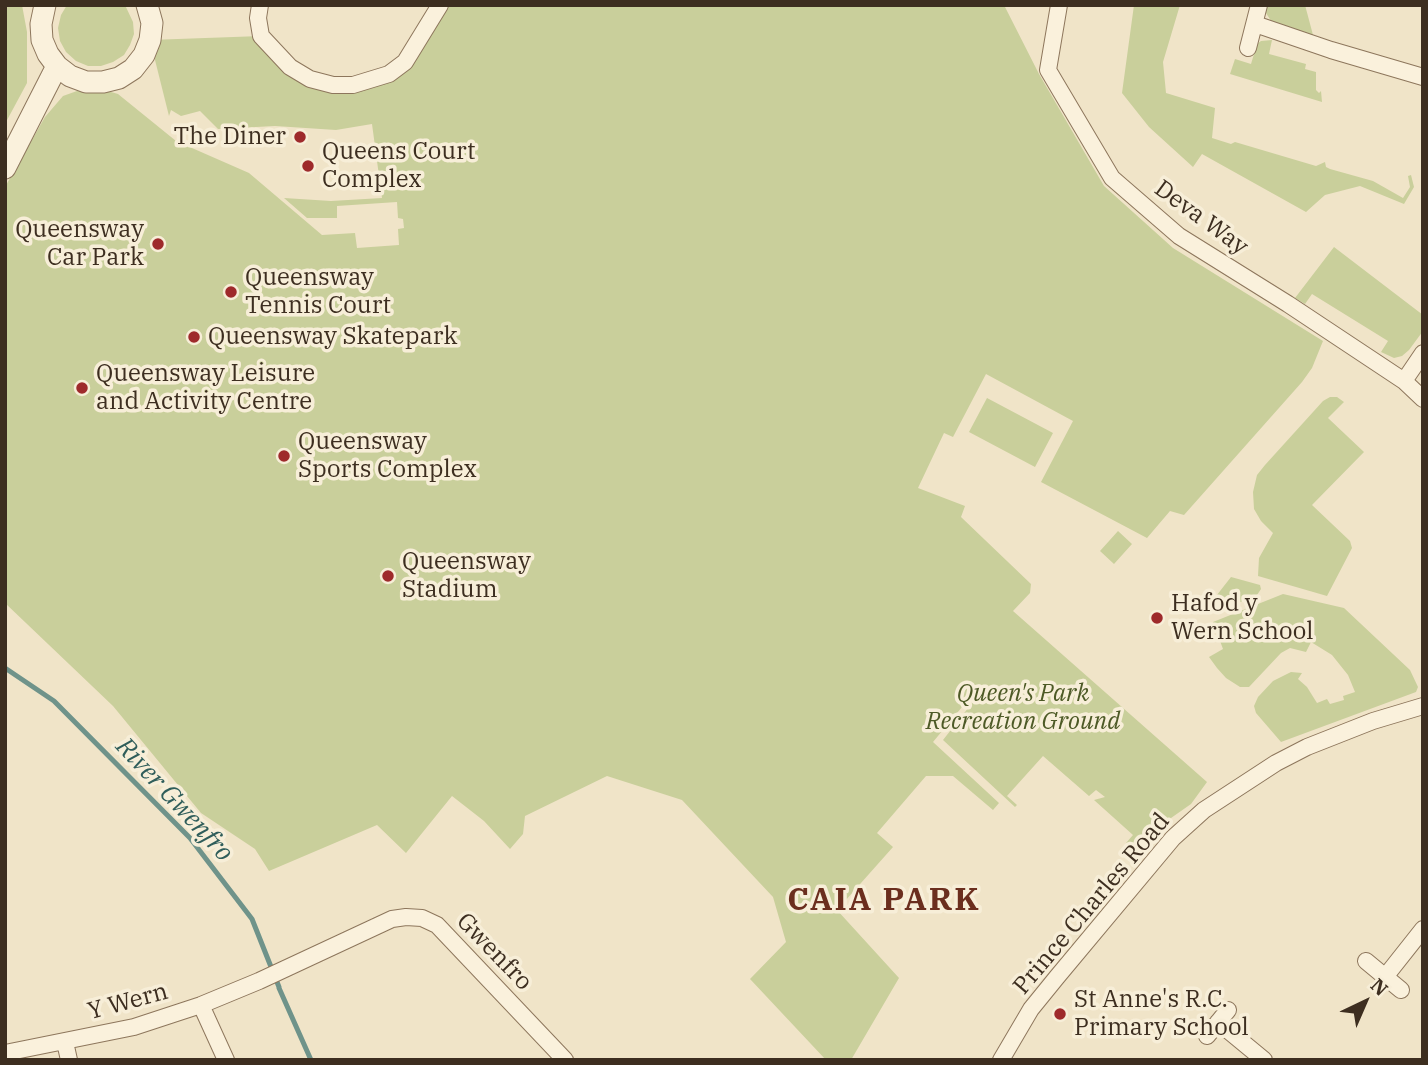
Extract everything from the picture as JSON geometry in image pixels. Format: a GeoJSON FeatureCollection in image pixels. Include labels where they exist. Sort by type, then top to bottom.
{"type":"FeatureCollection","features":[{"type":"Feature","properties":{"kind":"street"},"geometry":{"type":"LineString","coordinates":[[41,12],[42,40],[57,66],[70,76],[86,82],[103,82],[119,78],[133,69],[144,55],[150,40],[152,23],[147,5]]}},
{"type":"Feature","properties":{"kind":"street"},"geometry":{"type":"LineString","coordinates":[[260,5],[258,18],[261,36],[290,67],[310,79],[333,85],[353,85],[389,74],[405,62],[440,5]]}},
{"type":"Feature","properties":{"kind":"street","name":"Deva Way"},"geometry":{"type":"LineString","coordinates":[[1059,5],[1048,70],[1112,178],[1178,236],[1288,304],[1404,381],[1423,399]]}},
{"type":"Feature","properties":{"kind":"street"},"geometry":{"type":"LineString","coordinates":[[1248,48],[1259,5]]}},
{"type":"Feature","properties":{"kind":"street"},"geometry":{"type":"LineString","coordinates":[[1255,24],[1423,77]]}},
{"type":"Feature","properties":{"kind":"street"},"geometry":{"type":"LineString","coordinates":[[5,168],[57,66]]}},
{"type":"Feature","properties":{"kind":"street"},"geometry":{"type":"LineString","coordinates":[[1404,381],[1423,353]]}},
{"type":"Feature","properties":{"kind":"street","name":"Prince Charles Road"},"geometry":{"type":"LineString","coordinates":[[1001,1060],[1031,1009],[1057,976],[1173,838],[1204,810],[1276,762],[1307,747],[1373,721],[1423,706]]}},
{"type":"Feature","properties":{"kind":"street","name":"Gwenfro"},"geometry":{"type":"LineString","coordinates":[[259,981],[392,919],[422,918],[437,925],[449,936],[565,1060]]}},
{"type":"Feature","properties":{"kind":"street"},"geometry":{"type":"LineString","coordinates":[[1385,977],[1423,929]]}},
{"type":"Feature","properties":{"kind":"street"},"geometry":{"type":"LineString","coordinates":[[1366,961],[1401,990]]}},
{"type":"Feature","properties":{"kind":"street","name":"Y Wern"},"geometry":{"type":"LineString","coordinates":[[5,1053],[134,1027],[201,1005],[259,981]]}},
{"type":"Feature","properties":{"kind":"street"},"geometry":{"type":"LineString","coordinates":[[201,1005],[226,1060]]}},
{"type":"Feature","properties":{"kind":"street"},"geometry":{"type":"LineString","coordinates":[[1207,1036],[1223,1016],[1264,1060]]}},
{"type":"Feature","properties":{"kind":"street"},"geometry":{"type":"LineString","coordinates":[[65,1041],[69,1060]]}},
{"type":"Feature","properties":{"kind":"green space"},"geometry":{"type":"Polygon","coordinates":[[[5,5],[22,5],[27,32],[27,83],[6,122],[5,5]]]}},
{"type":"Feature","properties":{"kind":"green space"},"geometry":{"type":"Polygon","coordinates":[[[67,5],[125,5],[133,22],[134,34],[124,55],[101,66],[88,66],[76,61],[66,52],[60,41],[58,28],[67,5]]]}},
{"type":"Feature","properties":{"kind":"green space","name":"Queen's Park Recreation Ground"},"geometry":{"type":"Polygon","coordinates":[[[443,5],[1004,5],[1039,74],[1104,186],[1173,248],[1323,341],[1312,368],[1302,382],[1184,515],[1170,511],[1147,538],[1041,482],[1073,421],[986,374],[953,437],[944,433],[918,488],[965,506],[961,517],[1031,584],[1030,593],[1013,611],[1207,782],[1191,804],[1171,818],[1140,855],[1126,843],[1133,835],[1094,800],[1105,797],[1096,790],[1089,796],[1043,756],[1007,796],[1017,805],[1015,807],[943,740],[976,698],[972,695],[933,742],[999,803],[993,810],[953,776],[926,776],[877,833],[893,847],[837,910],[899,978],[851,1060],[826,1060],[750,979],[786,942],[773,897],[682,800],[607,776],[525,816],[523,834],[510,849],[484,821],[452,796],[406,853],[377,825],[269,871],[255,849],[201,813],[113,706],[5,603],[5,187],[45,117],[63,96],[77,91],[104,90],[118,94],[176,141],[249,173],[322,235],[355,233],[357,248],[399,245],[398,229],[404,228],[403,219],[398,218],[397,202],[337,206],[337,218],[307,218],[284,198],[331,201],[382,198],[372,124],[336,130],[275,126],[218,129],[200,111],[181,116],[171,110],[169,116],[150,40],[261,36],[273,50],[333,85],[405,62],[443,5]]]}},
{"type":"Feature","properties":{"kind":"green space"},"geometry":{"type":"Polygon","coordinates":[[[1134,5],[1180,5],[1163,62],[1166,93],[1215,108],[1212,138],[1231,144],[1235,142],[1316,166],[1325,162],[1330,169],[1373,181],[1403,198],[1410,187],[1408,176],[1411,175],[1414,187],[1404,204],[1360,186],[1325,195],[1306,212],[1202,154],[1193,167],[1149,127],[1122,93],[1134,5]]]}},
{"type":"Feature","properties":{"kind":"green space"},"geometry":{"type":"Polygon","coordinates":[[[1266,5],[1305,5],[1313,35],[1273,24],[1266,13],[1266,5]]]}},
{"type":"Feature","properties":{"kind":"green space"},"geometry":{"type":"Polygon","coordinates":[[[1272,40],[1269,54],[1306,64],[1305,69],[1316,72],[1316,90],[1319,93],[1321,91],[1322,102],[1230,74],[1235,59],[1251,64],[1257,44],[1272,40]]]}},
{"type":"Feature","properties":{"kind":"green space"},"geometry":{"type":"Polygon","coordinates":[[[1334,247],[1423,315],[1423,331],[1402,356],[1394,358],[1381,352],[1388,341],[1312,294],[1305,304],[1295,298],[1334,247]]]}},
{"type":"Feature","properties":{"kind":"green space"},"geometry":{"type":"Polygon","coordinates":[[[1337,397],[1344,402],[1328,418],[1364,452],[1312,505],[1350,541],[1352,548],[1327,596],[1258,576],[1259,558],[1273,533],[1254,509],[1253,492],[1257,475],[1265,465],[1323,401],[1337,397]]]}},
{"type":"Feature","properties":{"kind":"green space"},"geometry":{"type":"Polygon","coordinates":[[[987,398],[1053,433],[1035,467],[969,432],[987,398]]]}},
{"type":"Feature","properties":{"kind":"green space"},"geometry":{"type":"Polygon","coordinates":[[[1118,531],[1132,544],[1114,564],[1100,551],[1118,531]]]}},
{"type":"Feature","properties":{"kind":"green space"},"geometry":{"type":"Polygon","coordinates":[[[1231,577],[1260,585],[1261,589],[1257,595],[1224,609],[1213,607],[1213,600],[1231,577]]]}},
{"type":"Feature","properties":{"kind":"green space"},"geometry":{"type":"Polygon","coordinates":[[[1283,594],[1344,608],[1410,670],[1418,687],[1416,692],[1281,742],[1256,713],[1254,706],[1258,697],[1273,681],[1291,672],[1302,673],[1298,679],[1317,703],[1327,699],[1330,704],[1344,700],[1343,696],[1355,692],[1348,675],[1332,655],[1311,642],[1306,652],[1290,648],[1281,653],[1249,687],[1240,687],[1217,668],[1209,657],[1223,649],[1213,622],[1283,594]]]}},
{"type":"Feature","properties":{"kind":"waterway","name":"River Gwenfro"},"geometry":{"type":"LineString","coordinates":[[5,668],[54,701],[190,838],[252,919],[279,987]]}},
{"type":"Feature","properties":{"kind":"waterway","name":"River Gwenfro"},"geometry":{"type":"LineString","coordinates":[[279,988],[311,1060]]}},
{"type":"Feature","properties":{"kind":"place","name":"The Diner"},"geometry":{"type":"Point","coordinates":[300,137]}},
{"type":"Feature","properties":{"kind":"place","name":"Queens Court Complex"},"geometry":{"type":"Point","coordinates":[308,166]}},
{"type":"Feature","properties":{"kind":"place","name":"Queensway Car Park"},"geometry":{"type":"Point","coordinates":[158,244]}},
{"type":"Feature","properties":{"kind":"place","name":"Queensway Tennis Court"},"geometry":{"type":"Point","coordinates":[231,292]}},
{"type":"Feature","properties":{"kind":"place","name":"Queensway Skatepark"},"geometry":{"type":"Point","coordinates":[194,337]}},
{"type":"Feature","properties":{"kind":"place","name":"Queensway Leisure and Activity Centre"},"geometry":{"type":"Point","coordinates":[82,388]}},
{"type":"Feature","properties":{"kind":"place","name":"Queensway Sports Complex"},"geometry":{"type":"Point","coordinates":[284,456]}},
{"type":"Feature","properties":{"kind":"place","name":"Queensway Stadium"},"geometry":{"type":"Point","coordinates":[388,576]}},
{"type":"Feature","properties":{"kind":"place","name":"Hafod y Wern School"},"geometry":{"type":"Point","coordinates":[1157,618]}},
{"type":"Feature","properties":{"kind":"place","name":"St Anne's R.C. Primary School"},"geometry":{"type":"Point","coordinates":[1060,1014]}},
{"type":"Feature","properties":{"kind":"district","name":"CAIA PARK"},"geometry":{"type":"Point","coordinates":[884,901]}}]}
